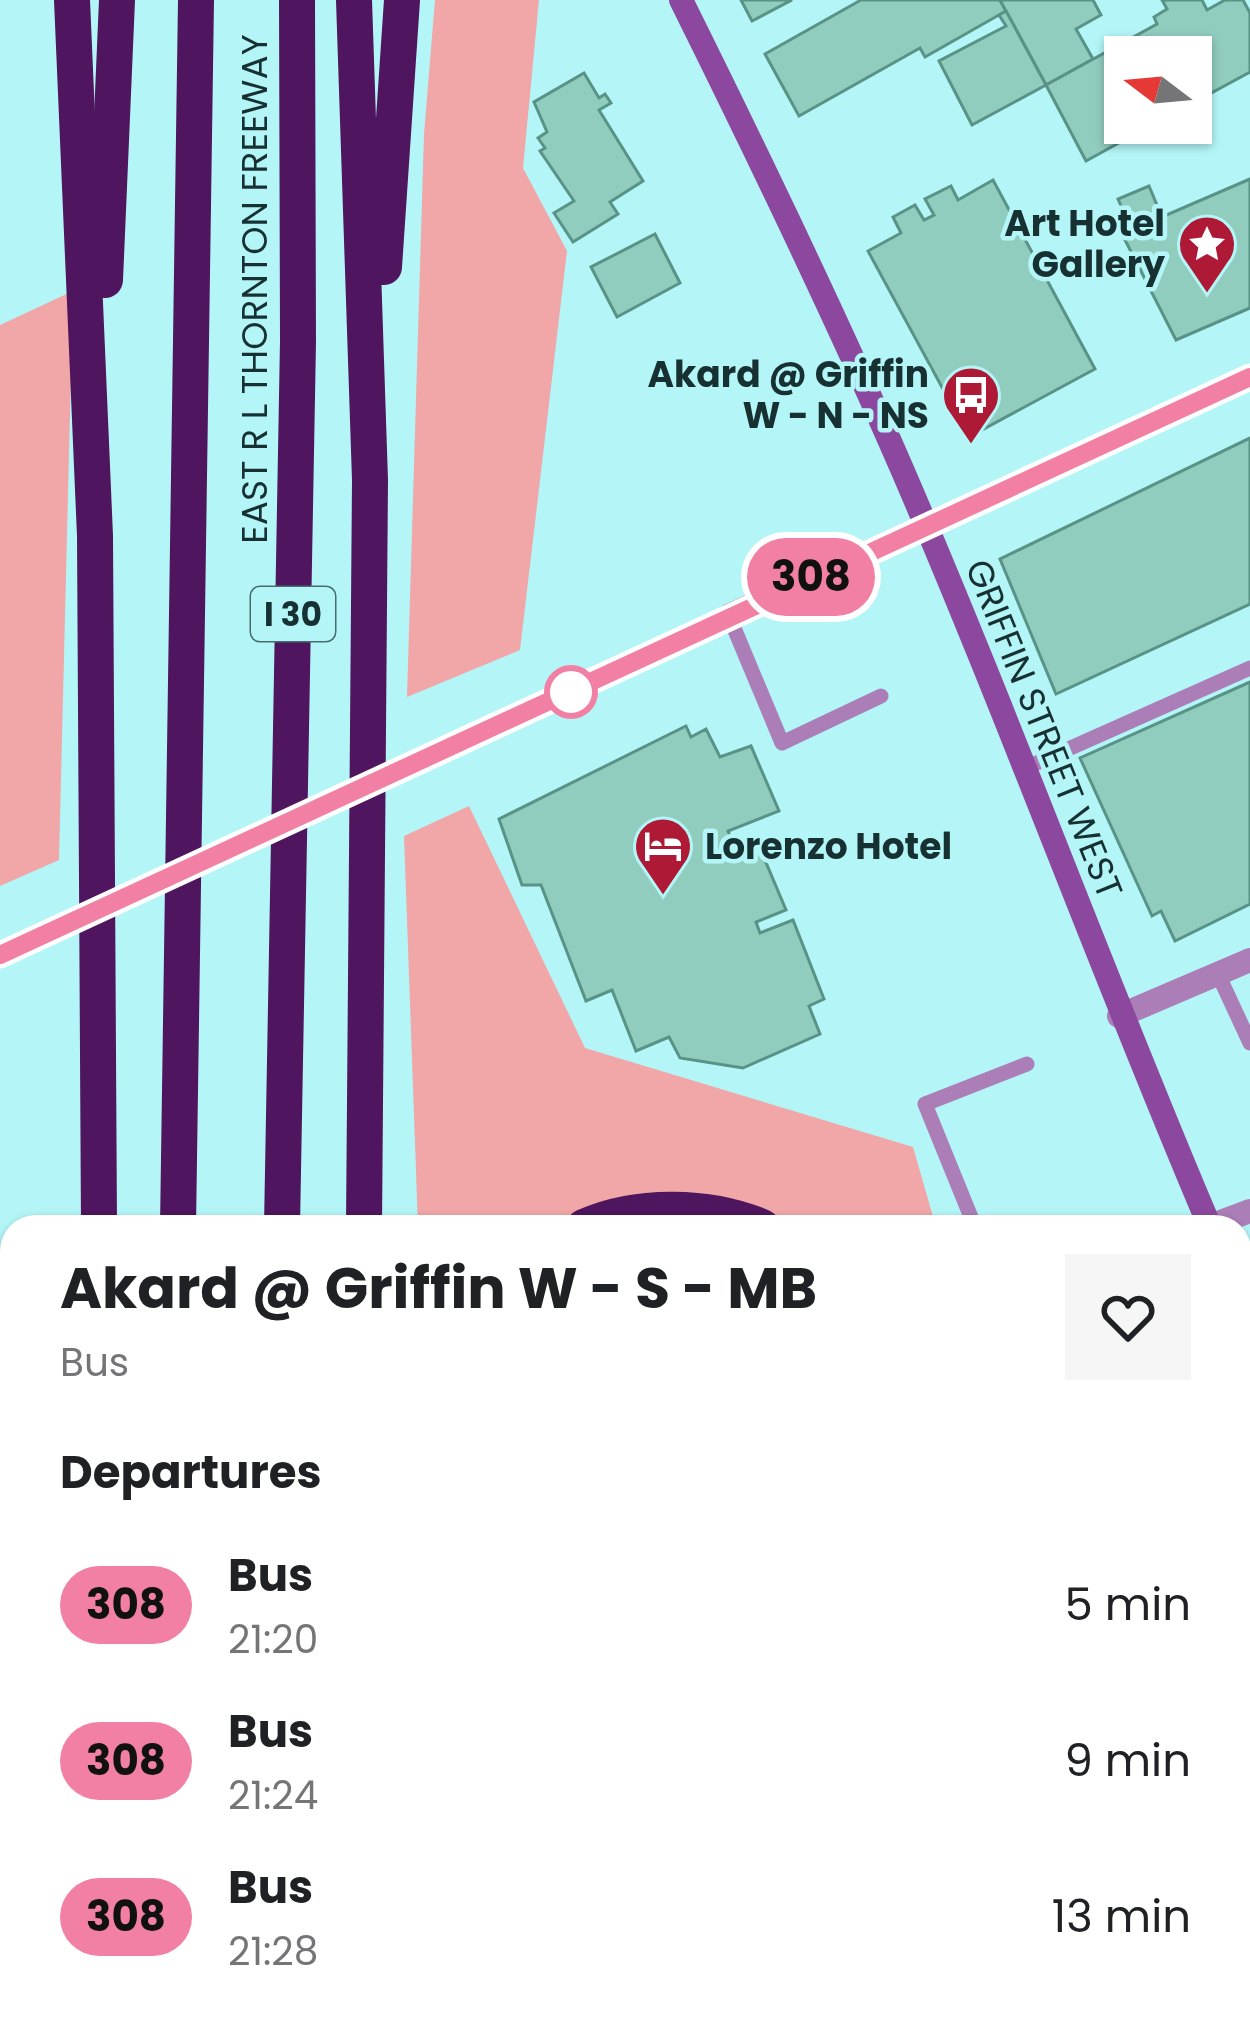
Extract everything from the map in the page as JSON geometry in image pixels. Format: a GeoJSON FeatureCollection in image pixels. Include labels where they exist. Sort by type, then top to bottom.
{"type":"FeatureCollection","features":[{"type":"Feature","properties":{"kind":"highway"},"geometry":{"type":"LineString","coordinates":[[72,0],[94,536],[100,1215]]}},
{"type":"Feature","properties":{"kind":"highway"},"geometry":{"type":"LineString","coordinates":[[94,536],[117,0]]}},
{"type":"Feature","properties":{"kind":"highway","name":"EAST R L THORNTON FREEWAY"},"geometry":{"type":"LineString","coordinates":[[178,1215],[196,0]]}},
{"type":"Feature","properties":{"kind":"highway","name":"EAST R L THORNTON FREEWAY"},"geometry":{"type":"LineString","coordinates":[[282,1215],[299,294],[297,0]]}},
{"type":"Feature","properties":{"kind":"highway"},"geometry":{"type":"LineString","coordinates":[[354,0],[370,480],[364,1215]]}},
{"type":"Feature","properties":{"kind":"highway"},"geometry":{"type":"LineString","coordinates":[[370,480],[402,0]]}},
{"type":"Feature","properties":{"kind":"highway"},"geometry":{"type":"LineString","coordinates":[[625,1215],[661,1210],[724,1215]]}},
{"type":"Feature","properties":{"kind":"main road","name":"GRIFFIN STREET WEST"},"geometry":{"type":"LineString","coordinates":[[681,0],[769,176],[924,524],[1119,1016],[1205,1215]]}},
{"type":"Feature","properties":{"kind":"main road"},"geometry":{"type":"LineString","coordinates":[[729,616],[1250,377]]}},
{"type":"Feature","properties":{"kind":"street"},"geometry":{"type":"LineString","coordinates":[[1119,1016],[1250,960]]}},
{"type":"Feature","properties":{"kind":"lane"},"geometry":{"type":"LineString","coordinates":[[729,616],[782,743],[881,696]]}},
{"type":"Feature","properties":{"kind":"lane"},"geometry":{"type":"LineString","coordinates":[[1021,770],[1250,668]]}},
{"type":"Feature","properties":{"kind":"lane"},"geometry":{"type":"LineString","coordinates":[[1218,974],[1250,1043]]}},
{"type":"Feature","properties":{"kind":"lane"},"geometry":{"type":"LineString","coordinates":[[970,1215],[926,1104],[1027,1064]]}},
{"type":"Feature","properties":{"kind":"shaded area"},"geometry":{"type":"Polygon","coordinates":[[[435,0],[539,0],[523,168],[567,251],[520,650],[407,697],[424,134],[435,0]]]}},
{"type":"Feature","properties":{"kind":"shaded area"},"geometry":{"type":"Polygon","coordinates":[[[73,291],[59,860],[0,886],[0,325],[73,291]]]}},
{"type":"Feature","properties":{"kind":"shaded area"},"geometry":{"type":"Polygon","coordinates":[[[469,806],[585,1048],[913,1147],[933,1215],[418,1215],[404,836],[469,806]]]}},
{"type":"Feature","properties":{"kind":"building"},"geometry":{"type":"Polygon","coordinates":[[[741,0],[792,0],[752,21],[741,0]]]}},
{"type":"Feature","properties":{"kind":"building"},"geometry":{"type":"Polygon","coordinates":[[[861,0],[1000,0],[1006,11],[925,57],[920,48],[799,116],[765,54],[861,0]]]}},
{"type":"Feature","properties":{"kind":"building"},"geometry":{"type":"Polygon","coordinates":[[[1000,0],[1093,0],[1101,15],[1076,29],[1093,59],[1046,85],[1000,0]]]}},
{"type":"Feature","properties":{"kind":"building"},"geometry":{"type":"Polygon","coordinates":[[[1162,0],[1202,0],[1207,10],[1225,0],[1243,0],[1250,13],[1250,72],[1212,93],[1212,36],[1135,36],[1157,24],[1154,17],[1167,9],[1162,0]]]}},
{"type":"Feature","properties":{"kind":"building"},"geometry":{"type":"Polygon","coordinates":[[[1006,11],[1046,85],[972,125],[939,61],[1006,26],[999,15],[1006,11]]]}},
{"type":"Feature","properties":{"kind":"building"},"geometry":{"type":"Polygon","coordinates":[[[1104,53],[1104,144],[1117,144],[1086,161],[1046,85],[1104,53]]]}},
{"type":"Feature","properties":{"kind":"building"},"geometry":{"type":"Polygon","coordinates":[[[584,73],[599,98],[605,94],[611,103],[599,110],[643,181],[610,202],[618,214],[573,242],[554,213],[574,201],[540,151],[545,148],[538,138],[547,132],[534,102],[584,73]]]}},
{"type":"Feature","properties":{"kind":"building"},"geometry":{"type":"Polygon","coordinates":[[[1250,179],[1250,308],[1176,340],[1123,236],[1133,232],[1118,199],[1149,186],[1162,217],[1250,179]]]}},
{"type":"Feature","properties":{"kind":"building"},"geometry":{"type":"Polygon","coordinates":[[[993,180],[1095,369],[969,437],[868,251],[901,233],[893,217],[915,205],[924,220],[934,215],[925,199],[951,186],[958,200],[993,180]]]}},
{"type":"Feature","properties":{"kind":"building"},"geometry":{"type":"Polygon","coordinates":[[[655,234],[680,283],[617,317],[591,267],[655,234]]]}},
{"type":"Feature","properties":{"kind":"building"},"geometry":{"type":"Polygon","coordinates":[[[1250,438],[1250,604],[1056,694],[1000,559],[1250,438]]]}},
{"type":"Feature","properties":{"kind":"building"},"geometry":{"type":"Polygon","coordinates":[[[1250,682],[1250,904],[1175,941],[1161,911],[1152,916],[1080,758],[1250,682]]]}},
{"type":"Feature","properties":{"kind":"building","name":"Lorenzo Hotel"},"geometry":{"type":"Polygon","coordinates":[[[686,726],[691,737],[706,729],[720,757],[751,746],[779,811],[728,831],[738,854],[759,846],[786,910],[756,922],[760,933],[793,920],[824,999],[809,1006],[820,1034],[743,1068],[680,1058],[669,1037],[636,1051],[612,990],[586,1001],[541,885],[522,885],[499,819],[686,726]]]}},
{"type":"Feature","properties":{"kind":"bus line","name":"308"},"geometry":{"type":"LineString","coordinates":[[0,955],[438,755],[874,546],[1250,377]]}},
{"type":"Feature","properties":{"kind":"place","name":"Art Hotel Gallery"},"geometry":{"type":"Point","coordinates":[1207,295]}},
{"type":"Feature","properties":{"kind":"place","name":"Akard @ Griffin W - N - NS"},"geometry":{"type":"Point","coordinates":[971,446]}},
{"type":"Feature","properties":{"kind":"place","name":"Lorenzo Hotel"},"geometry":{"type":"Point","coordinates":[663,897]}}]}
